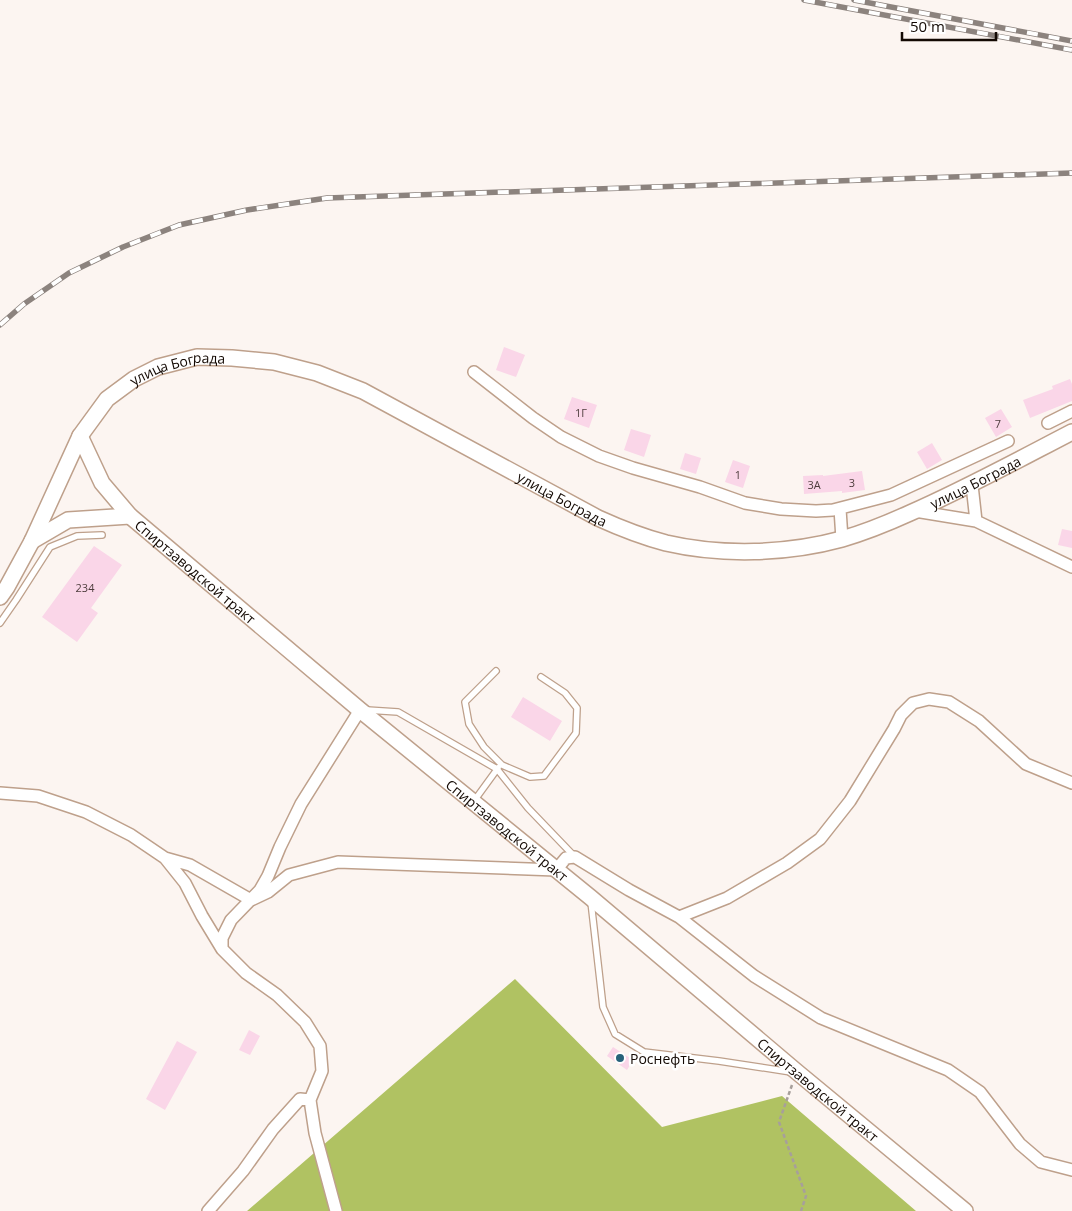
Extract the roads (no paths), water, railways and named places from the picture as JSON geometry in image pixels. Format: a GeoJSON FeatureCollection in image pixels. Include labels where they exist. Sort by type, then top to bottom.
{"type":"FeatureCollection","features":[{"type":"Feature","properties":{"kind":"main road","name":"улица Бограда"},"geometry":{"type":"LineString","coordinates":[[7,596],[80,436],[107,399],[134,379],[158,367],[197,357],[274,362],[317,373],[363,391],[598,518],[665,542],[728,551],[770,551],[804,547],[842,539],[876,528],[972,484],[1072,432]]}},
{"type":"Feature","properties":{"kind":"main road"},"geometry":{"type":"LineString","coordinates":[[80,436],[102,484],[130,516]]}},
{"type":"Feature","properties":{"kind":"main road","name":"Спиртзаводской тракт"},"geometry":{"type":"LineString","coordinates":[[32,541],[68,520],[130,516],[360,710],[590,897],[796,1072],[965,1211]]}},
{"type":"Feature","properties":{"kind":"street"},"geometry":{"type":"LineString","coordinates":[[474,372],[561,437],[600,456],[745,503],[780,509],[816,511],[840,509],[891,495],[1008,440]]}},
{"type":"Feature","properties":{"kind":"street"},"geometry":{"type":"LineString","coordinates":[[1048,422],[1072,411]]}},
{"type":"Feature","properties":{"kind":"street"},"geometry":{"type":"LineString","coordinates":[[972,484],[976,521]]}},
{"type":"Feature","properties":{"kind":"street"},"geometry":{"type":"LineString","coordinates":[[840,509],[842,539]]}},
{"type":"Feature","properties":{"kind":"street"},"geometry":{"type":"LineString","coordinates":[[915,511],[976,521],[1072,567]]}},
{"type":"Feature","properties":{"kind":"street"},"geometry":{"type":"LineString","coordinates":[[679,917],[727,898],[787,863],[820,839],[850,800],[901,715],[913,703],[929,699],[949,702],[979,721],[1026,764],[1072,783]]}},
{"type":"Feature","properties":{"kind":"street"},"geometry":{"type":"LineString","coordinates":[[222,949],[222,938],[231,920],[260,890],[301,804],[360,710]]}},
{"type":"Feature","properties":{"kind":"street"},"geometry":{"type":"LineString","coordinates":[[0,793],[38,796],[86,812],[131,835],[165,858],[185,883],[222,949],[246,973],[277,995],[305,1022],[320,1046],[322,1071],[310,1100],[315,1132],[336,1211]]}},
{"type":"Feature","properties":{"kind":"street"},"geometry":{"type":"LineString","coordinates":[[251,900],[268,892],[289,875],[338,862],[556,870],[566,858],[575,857],[629,890],[679,917],[754,976],[820,1018],[948,1070],[980,1092],[1020,1144],[1040,1162],[1072,1170]]}},
{"type":"Feature","properties":{"kind":"street"},"geometry":{"type":"LineString","coordinates":[[165,858],[190,865],[251,900]]}},
{"type":"Feature","properties":{"kind":"street"},"geometry":{"type":"LineString","coordinates":[[208,1211],[243,1170],[273,1129],[300,1100],[310,1100]]}},
{"type":"Feature","properties":{"kind":"lane"},"geometry":{"type":"LineString","coordinates":[[0,623],[7,596],[50,547],[77,536],[102,535]]}},
{"type":"Feature","properties":{"kind":"lane"},"geometry":{"type":"LineString","coordinates":[[496,671],[465,702],[470,724],[528,808],[575,857]]}},
{"type":"Feature","properties":{"kind":"lane"},"geometry":{"type":"LineString","coordinates":[[360,710],[398,712],[499,767],[530,777],[544,776],[576,733],[577,708],[565,692],[541,677]]}},
{"type":"Feature","properties":{"kind":"lane"},"geometry":{"type":"LineString","coordinates":[[473,802],[499,767]]}},
{"type":"Feature","properties":{"kind":"lane"},"geometry":{"type":"LineString","coordinates":[[590,897],[603,1007],[615,1034],[644,1052],[796,1072]]}},
{"type":"Feature","properties":{"kind":"railway"},"geometry":{"type":"LineString","coordinates":[[804,0],[1072,50]]}},
{"type":"Feature","properties":{"kind":"railway"},"geometry":{"type":"LineString","coordinates":[[854,0],[1072,41]]}},
{"type":"Feature","properties":{"kind":"railway"},"geometry":{"type":"LineString","coordinates":[[0,325],[24,304],[69,273],[123,247],[179,225],[247,210],[327,198],[1072,173]]}},
{"type":"Feature","properties":{"kind":"place","name":"Роснефть"},"geometry":{"type":"Point","coordinates":[620,1058]}}]}
